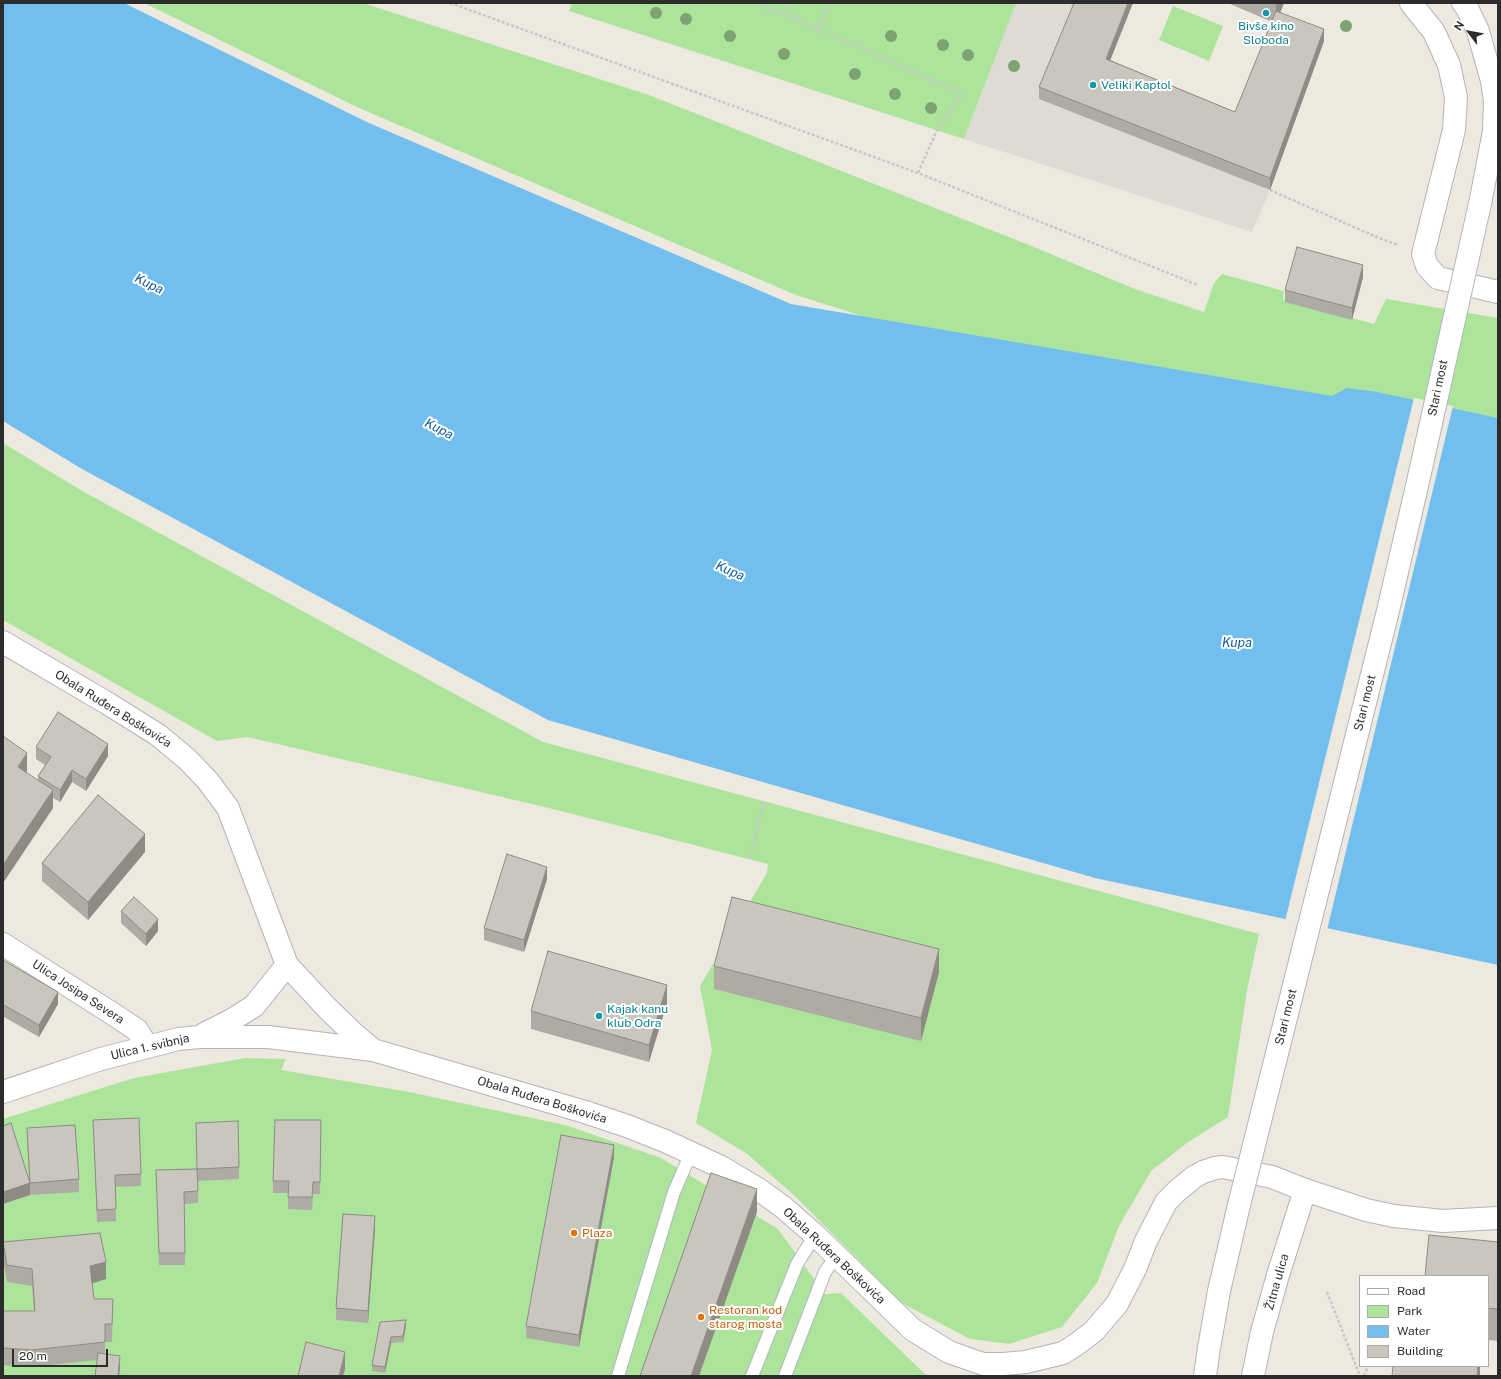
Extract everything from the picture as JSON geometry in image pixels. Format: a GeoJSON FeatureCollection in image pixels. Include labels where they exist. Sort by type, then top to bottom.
{"type":"FeatureCollection","features":[{"type":"Feature","properties":{"kind":"street"},"geometry":{"type":"LineString","coordinates":[[1411,3],[1434,32],[1449,65],[1456,97],[1454,130],[1423,254],[1426,266],[1438,278],[1498,292]]}},
{"type":"Feature","properties":{"kind":"street","name":"Stari most"},"geometry":{"type":"LineString","coordinates":[[1205,1376],[1208,1348],[1239,1205],[1387,615],[1481,199],[1494,131],[1495,101],[1492,81],[1478,31],[1463,3]]}},
{"type":"Feature","properties":{"kind":"street","name":"Obala Ruđera Boškovića"},"geometry":{"type":"LineString","coordinates":[[3,642],[107,703],[158,735],[187,759],[208,781],[228,808],[287,965],[327,1008],[354,1034],[374,1050],[585,1112],[627,1126],[721,1167],[758,1189],[783,1208],[815,1235],[913,1330],[927,1340],[949,1352],[1005,1370],[1026,1362],[1062,1353],[1094,1331],[1117,1304],[1166,1202],[1177,1191],[1203,1172],[1215,1168],[1223,1167],[1272,1177],[1305,1190],[1366,1210],[1394,1216],[1443,1221],[1498,1218]]}},
{"type":"Feature","properties":{"kind":"street","name":"Ulica Josipa Severa"},"geometry":{"type":"LineString","coordinates":[[3,944],[137,1030],[147,1046]]}},
{"type":"Feature","properties":{"kind":"street"},"geometry":{"type":"LineString","coordinates":[[200,1036],[230,1021],[254,1006],[287,965]]}},
{"type":"Feature","properties":{"kind":"street","name":"Ulica 1. svibnja"},"geometry":{"type":"LineString","coordinates":[[3,1092],[101,1059],[147,1046],[200,1036],[268,1037],[374,1050]]}},
{"type":"Feature","properties":{"kind":"street","name":"Žitna ulica"},"geometry":{"type":"LineString","coordinates":[[1253,1376],[1262,1332],[1274,1289],[1305,1190]]}},
{"type":"Feature","properties":{"kind":"lane"},"geometry":{"type":"LineString","coordinates":[[618,1376],[674,1192],[691,1153]]}},
{"type":"Feature","properties":{"kind":"lane"},"geometry":{"type":"LineString","coordinates":[[752,1376],[797,1264],[815,1235]]}},
{"type":"Feature","properties":{"kind":"lane"},"geometry":{"type":"LineString","coordinates":[[785,1376],[825,1272],[836,1256]]}},
{"type":"Feature","properties":{"kind":"path"},"geometry":{"type":"LineString","coordinates":[[450,3],[918,173],[1198,285]]}},
{"type":"Feature","properties":{"kind":"path"},"geometry":{"type":"LineString","coordinates":[[754,3],[818,29],[962,93],[937,130],[918,173]]}},
{"type":"Feature","properties":{"kind":"path"},"geometry":{"type":"LineString","coordinates":[[782,3],[799,21]]}},
{"type":"Feature","properties":{"kind":"path"},"geometry":{"type":"LineString","coordinates":[[818,29],[829,3]]}},
{"type":"Feature","properties":{"kind":"path"},"geometry":{"type":"LineString","coordinates":[[1270,190],[1372,235],[1423,254]]}},
{"type":"Feature","properties":{"kind":"path"},"geometry":{"type":"LineString","coordinates":[[750,859],[764,801]]}},
{"type":"Feature","properties":{"kind":"path"},"geometry":{"type":"LineString","coordinates":[[1327,1292],[1360,1376]]}},
{"type":"Feature","properties":{"kind":"green space"},"geometry":{"type":"Polygon","coordinates":[[[144,3],[363,3],[649,95],[1029,245],[1135,289],[1204,312],[1214,283],[1222,274],[1284,291],[1283,300],[1374,324],[1386,299],[1498,318],[1498,491],[1259,442],[796,295],[359,108],[144,3]]]}},
{"type":"Feature","properties":{"kind":"green space"},"geometry":{"type":"Polygon","coordinates":[[[572,3],[1017,3],[964,139],[569,11],[572,3]]]}},
{"type":"Feature","properties":{"kind":"green space"},"geometry":{"type":"Polygon","coordinates":[[[1173,6],[1223,26],[1209,61],[1159,40],[1173,6]]]}},
{"type":"Feature","properties":{"kind":"green space"},"geometry":{"type":"Polygon","coordinates":[[[3,443],[84,492],[543,742],[1259,934],[1247,990],[1228,1117],[1187,1143],[1151,1171],[1119,1226],[1097,1283],[1062,1327],[1009,1344],[970,1339],[900,1302],[796,1197],[746,1153],[696,1123],[712,1050],[700,986],[767,873],[768,864],[557,810],[248,737],[217,741],[3,620],[3,443]]]}},
{"type":"Feature","properties":{"kind":"green space"},"geometry":{"type":"Polygon","coordinates":[[[245,1058],[286,1059],[281,1070],[409,1092],[565,1125],[661,1158],[778,1229],[825,1294],[841,1293],[927,1376],[3,1376],[3,1119],[134,1078],[245,1058]]]}},
{"type":"Feature","properties":{"kind":"shaded area"},"geometry":{"type":"Polygon","coordinates":[[[1016,3],[1079,3],[1039,99],[1270,190],[1252,232],[964,139],[1016,3]]]}},
{"type":"Feature","properties":{"kind":"water","name":"Kupa"},"geometry":{"type":"Polygon","coordinates":[[[3,3],[124,3],[369,123],[791,304],[1332,396],[1347,388],[1377,392],[1498,418],[1498,965],[1095,878],[548,720],[82,469],[3,421],[3,3]]]}},
{"type":"Feature","properties":{"kind":"pier"},"geometry":{"type":"Polygon","coordinates":[[[1414,398],[1453,406],[1327,930],[1285,921],[1414,398]]]}},
{"type":"Feature","properties":{"kind":"building","name":"Veliki Kaptol"},"geometry":{"type":"Polygon","coordinates":[[[1074,3],[1128,3],[1106,59],[1235,112],[1276,11],[1324,29],[1270,178],[1039,87],[1074,3]]]}},
{"type":"Feature","properties":{"kind":"building"},"geometry":{"type":"Polygon","coordinates":[[[1297,247],[1363,265],[1352,308],[1285,290],[1297,247]]]}},
{"type":"Feature","properties":{"kind":"building"},"geometry":{"type":"Polygon","coordinates":[[[58,712],[108,744],[86,779],[72,770],[60,790],[38,776],[51,757],[36,747],[58,712]]]}},
{"type":"Feature","properties":{"kind":"building"},"geometry":{"type":"Polygon","coordinates":[[[3,736],[27,753],[18,767],[53,790],[3,865],[3,736]]]}},
{"type":"Feature","properties":{"kind":"building"},"geometry":{"type":"Polygon","coordinates":[[[98,795],[145,834],[88,902],[42,863],[98,795]]]}},
{"type":"Feature","properties":{"kind":"building"},"geometry":{"type":"Polygon","coordinates":[[[507,854],[547,867],[524,940],[484,928],[507,854]]]}},
{"type":"Feature","properties":{"kind":"building"},"geometry":{"type":"Polygon","coordinates":[[[134,897],[158,919],[146,934],[121,911],[134,897]]]}},
{"type":"Feature","properties":{"kind":"building"},"geometry":{"type":"Polygon","coordinates":[[[732,897],[939,949],[921,1018],[714,966],[732,897]]]}},
{"type":"Feature","properties":{"kind":"building","name":"Kajak kanu klub Odra"},"geometry":{"type":"Polygon","coordinates":[[[548,951],[667,985],[649,1045],[531,1011],[548,951]]]}},
{"type":"Feature","properties":{"kind":"building"},"geometry":{"type":"Polygon","coordinates":[[[3,960],[58,992],[39,1025],[4,1005],[3,1006],[3,960]]]}},
{"type":"Feature","properties":{"kind":"building"},"geometry":{"type":"Polygon","coordinates":[[[139,1118],[141,1174],[115,1175],[116,1209],[97,1210],[93,1120],[139,1118]]]}},
{"type":"Feature","properties":{"kind":"building"},"geometry":{"type":"Polygon","coordinates":[[[275,1120],[321,1120],[320,1182],[313,1182],[312,1197],[288,1197],[289,1181],[273,1181],[275,1120]]]}},
{"type":"Feature","properties":{"kind":"building"},"geometry":{"type":"Polygon","coordinates":[[[238,1121],[239,1167],[197,1169],[196,1123],[238,1121]]]}},
{"type":"Feature","properties":{"kind":"building"},"geometry":{"type":"Polygon","coordinates":[[[11,1123],[30,1183],[3,1192],[3,1126],[11,1123]]]}},
{"type":"Feature","properties":{"kind":"building"},"geometry":{"type":"Polygon","coordinates":[[[75,1125],[79,1179],[30,1183],[27,1128],[75,1125]]]}},
{"type":"Feature","properties":{"kind":"building"},"geometry":{"type":"Polygon","coordinates":[[[561,1135],[614,1145],[579,1335],[526,1326],[561,1135]]]}},
{"type":"Feature","properties":{"kind":"building"},"geometry":{"type":"Polygon","coordinates":[[[197,1169],[198,1191],[184,1192],[185,1253],[159,1253],[156,1170],[197,1169]]]}},
{"type":"Feature","properties":{"kind":"building"},"geometry":{"type":"Polygon","coordinates":[[[711,1173],[757,1189],[691,1376],[640,1376],[711,1173]]]}},
{"type":"Feature","properties":{"kind":"building"},"geometry":{"type":"Polygon","coordinates":[[[343,1214],[375,1216],[368,1311],[336,1308],[343,1214]]]}},
{"type":"Feature","properties":{"kind":"building"},"geometry":{"type":"Polygon","coordinates":[[[100,1233],[106,1262],[90,1266],[94,1299],[113,1299],[112,1324],[105,1324],[105,1342],[32,1350],[3,1348],[3,1311],[35,1311],[32,1269],[7,1265],[3,1242],[100,1233]]]}},
{"type":"Feature","properties":{"kind":"building"},"geometry":{"type":"Polygon","coordinates":[[[1429,1235],[1498,1242],[1498,1309],[1489,1308],[1489,1275],[1425,1275],[1429,1235]]]}},
{"type":"Feature","properties":{"kind":"building"},"geometry":{"type":"Polygon","coordinates":[[[406,1320],[403,1336],[391,1337],[385,1367],[372,1365],[380,1322],[406,1320]]]}},
{"type":"Feature","properties":{"kind":"building"},"geometry":{"type":"Polygon","coordinates":[[[306,1342],[345,1352],[339,1376],[298,1376],[306,1342]]]}},
{"type":"Feature","properties":{"kind":"building"},"geometry":{"type":"Polygon","coordinates":[[[98,1353],[120,1356],[118,1375],[127,1376],[95,1376],[98,1353]]]}},
{"type":"Feature","properties":{"kind":"building"},"geometry":{"type":"Polygon","coordinates":[[[1393,1367],[1478,1367],[1477,1376],[1392,1376],[1393,1367]]]}},
{"type":"Feature","properties":{"kind":"place","name":"Bivše kino Sloboda"},"geometry":{"type":"Point","coordinates":[1266,13]}},
{"type":"Feature","properties":{"kind":"place","name":"Veliki Kaptol"},"geometry":{"type":"Point","coordinates":[1093,85]}},
{"type":"Feature","properties":{"kind":"place","name":"Kajak kanu klub Odra"},"geometry":{"type":"Point","coordinates":[599,1016]}},
{"type":"Feature","properties":{"kind":"place","name":"Plaza"},"geometry":{"type":"Point","coordinates":[574,1233]}},
{"type":"Feature","properties":{"kind":"place","name":"Restoran kod starog mosta"},"geometry":{"type":"Point","coordinates":[701,1317]}}]}
